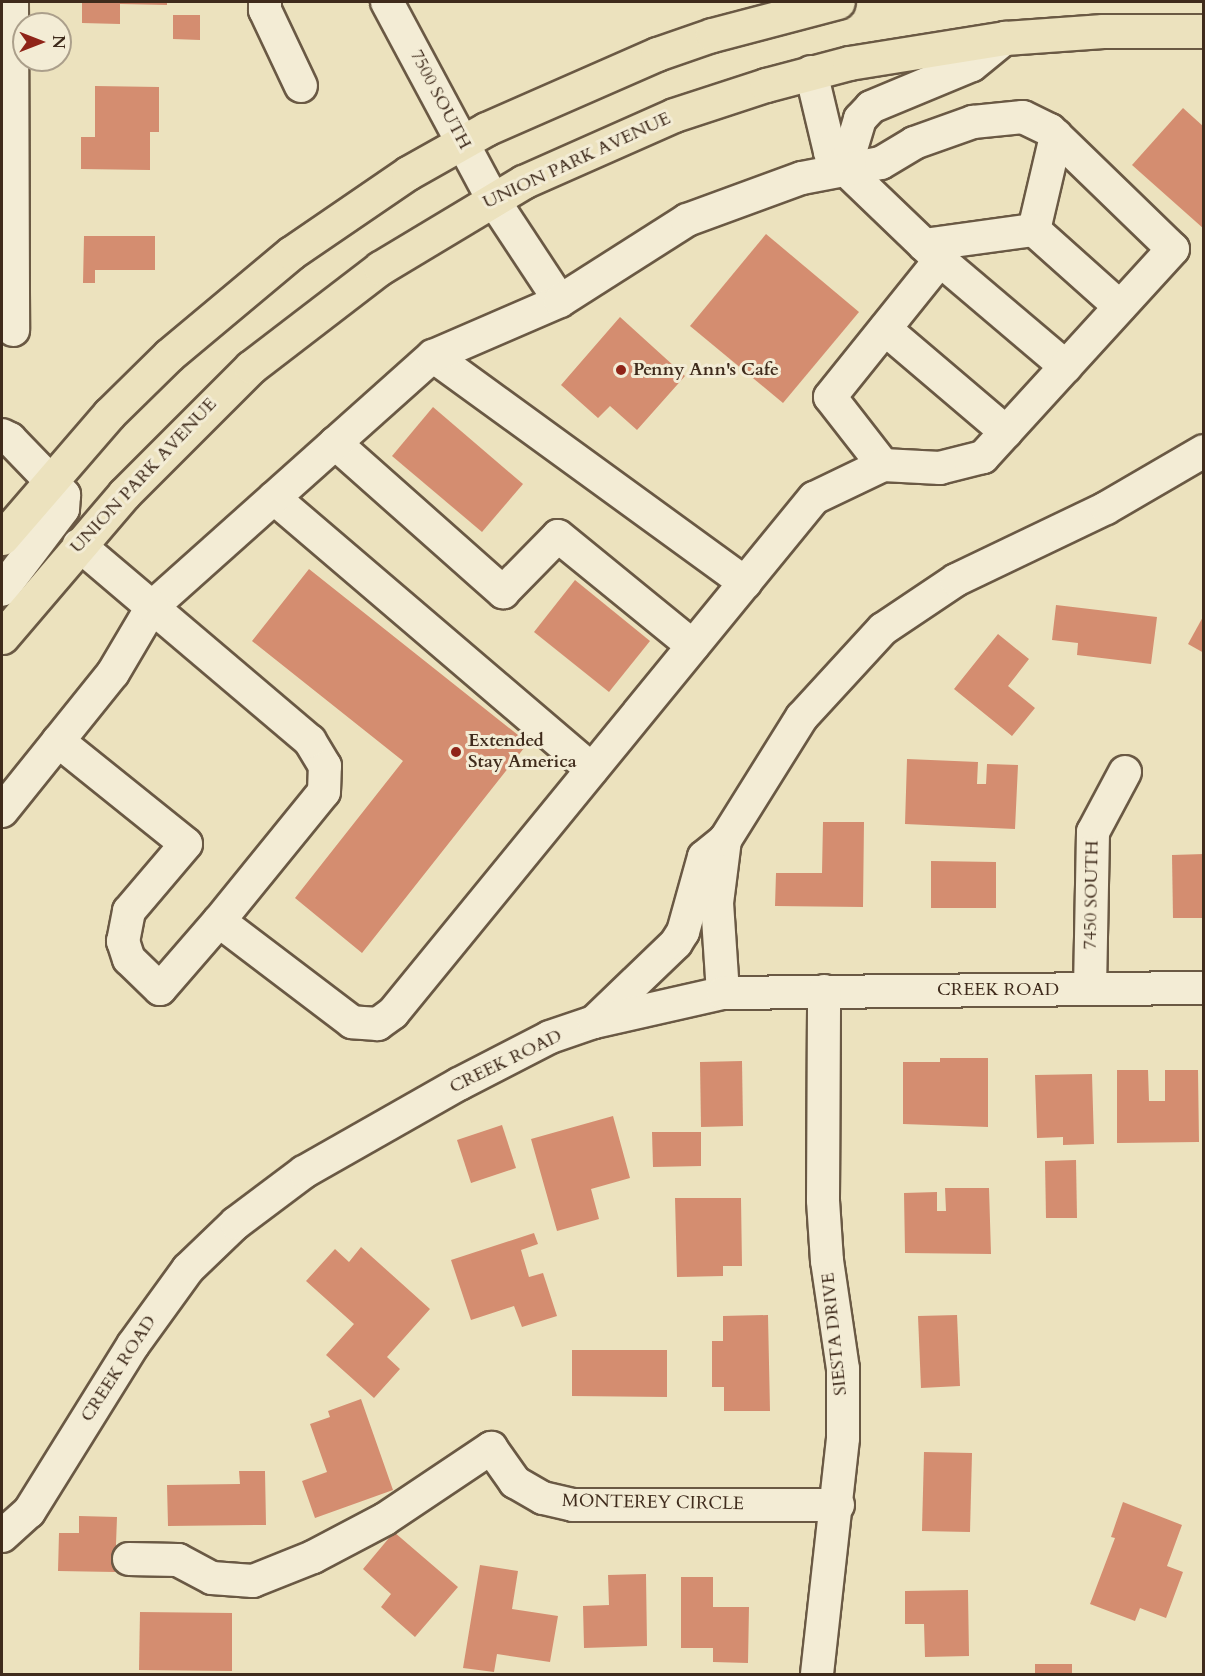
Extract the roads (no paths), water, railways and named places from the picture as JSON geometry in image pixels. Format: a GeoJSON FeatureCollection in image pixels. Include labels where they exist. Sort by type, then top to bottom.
{"type":"FeatureCollection","features":[{"type":"Feature","properties":{"kind":"main road"},"geometry":{"type":"LineString","coordinates":[[2,538],[109,414],[230,302],[354,208],[462,142],[657,54],[712,35],[838,2]]}},
{"type":"Feature","properties":{"kind":"main road","name":"UNION PARK AVENUE"},"geometry":{"type":"LineString","coordinates":[[2,637],[79,545],[167,447],[251,367],[380,268],[492,198],[665,119],[811,72],[925,49],[1005,38],[1103,31],[1203,31]]}},
{"type":"Feature","properties":{"kind":"street"},"geometry":{"type":"LineString","coordinates":[[12,2],[13,330]]}},
{"type":"Feature","properties":{"kind":"street"},"geometry":{"type":"LineString","coordinates":[[265,2],[265,10],[301,86]]}},
{"type":"Feature","properties":{"kind":"street","name":"7500 SOUTH"},"geometry":{"type":"LineString","coordinates":[[387,2],[492,198],[561,301]]}},
{"type":"Feature","properties":{"kind":"street"},"geometry":{"type":"LineString","coordinates":[[845,169],[860,119],[870,107],[972,65],[1005,38]]}},
{"type":"Feature","properties":{"kind":"street"},"geometry":{"type":"LineString","coordinates":[[811,72],[830,152],[932,253],[1066,367]]}},
{"type":"Feature","properties":{"kind":"street"},"geometry":{"type":"LineString","coordinates":[[2,812],[130,649],[152,607],[433,356],[561,301],[687,220],[801,178],[881,163],[914,143],[973,122],[1023,117],[1056,136],[1173,249],[983,457],[939,468],[883,465],[814,498],[393,1013],[378,1024],[352,1022],[219,921]]}},
{"type":"Feature","properties":{"kind":"street"},"geometry":{"type":"LineString","coordinates":[[1034,230],[1056,136]]}},
{"type":"Feature","properties":{"kind":"street"},"geometry":{"type":"LineString","coordinates":[[883,465],[830,398],[885,329],[932,253],[1034,230]]}},
{"type":"Feature","properties":{"kind":"street"},"geometry":{"type":"LineString","coordinates":[[1034,230],[1120,307]]}},
{"type":"Feature","properties":{"kind":"street"},"geometry":{"type":"LineString","coordinates":[[885,329],[1006,432]]}},
{"type":"Feature","properties":{"kind":"street"},"geometry":{"type":"LineString","coordinates":[[433,356],[745,583]]}},
{"type":"Feature","properties":{"kind":"street"},"geometry":{"type":"LineString","coordinates":[[2,435],[10,439],[64,495],[63,509],[2,590]]}},
{"type":"Feature","properties":{"kind":"street"},"geometry":{"type":"LineString","coordinates":[[335,443],[503,592],[558,536],[693,646]]}},
{"type":"Feature","properties":{"kind":"street"},"geometry":{"type":"LineString","coordinates":[[594,1022],[676,943],[683,932],[704,857],[725,840],[802,717],[883,629],[956,580],[1106,508],[1203,451]]}},
{"type":"Feature","properties":{"kind":"street"},"geometry":{"type":"LineString","coordinates":[[274,498],[592,770]]}},
{"type":"Feature","properties":{"kind":"street"},"geometry":{"type":"LineString","coordinates":[[58,741],[186,844],[129,911],[123,941],[129,959],[160,989],[219,921],[324,792],[325,766],[310,741],[79,545]]}},
{"type":"Feature","properties":{"kind":"street","name":"7450 SOUTH"},"geometry":{"type":"LineString","coordinates":[[1090,989],[1093,832],[1125,772]]}},
{"type":"Feature","properties":{"kind":"street"},"geometry":{"type":"LineString","coordinates":[[723,993],[717,903],[725,840]]}},
{"type":"Feature","properties":{"kind":"street","name":"CREEK ROAD"},"geometry":{"type":"LineString","coordinates":[[2,1536],[29,1512],[133,1345],[188,1269],[236,1223],[304,1172],[393,1120],[550,1037],[594,1022],[723,993],[1203,988]]}},
{"type":"Feature","properties":{"kind":"street","name":"SIESTA DRIVE"},"geometry":{"type":"LineString","coordinates":[[817,1674],[838,1505],[843,1369],[827,1261],[823,1200],[824,992]]}},
{"type":"Feature","properties":{"kind":"street","name":"MONTEREY CIRCLE"},"geometry":{"type":"LineString","coordinates":[[129,1559],[178,1560],[212,1578],[253,1581],[313,1557],[385,1520],[492,1448],[515,1482],[543,1498],[573,1505],[838,1505]]}},
{"type":"Feature","properties":{"kind":"place","name":"Penny Ann's Cafe"},"geometry":{"type":"Point","coordinates":[621,370]}},
{"type":"Feature","properties":{"kind":"place","name":"Extended Stay America"},"geometry":{"type":"Point","coordinates":[456,752]}}]}
